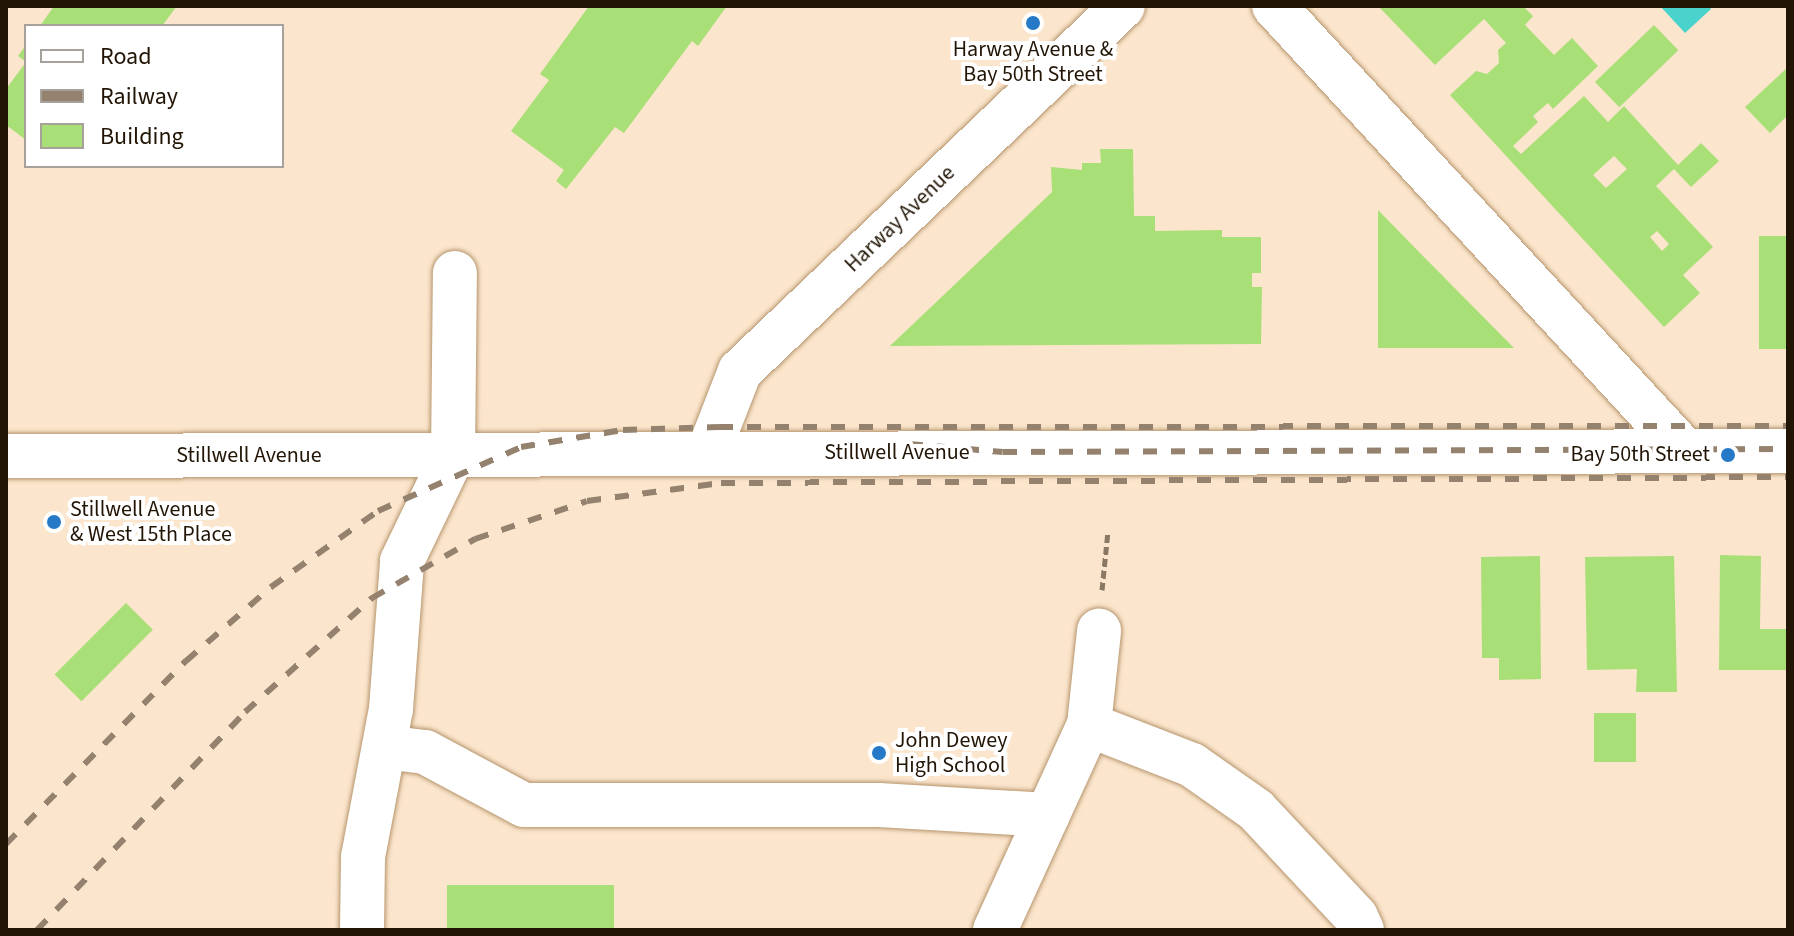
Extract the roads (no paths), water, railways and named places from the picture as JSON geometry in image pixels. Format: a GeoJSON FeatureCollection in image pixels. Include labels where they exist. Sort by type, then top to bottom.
{"type":"FeatureCollection","features":[{"type":"Feature","properties":{"kind":"main road","name":"Harway Avenue"},"geometry":{"type":"LineString","coordinates":[[708,453],[740,371],[1123,6]]}},
{"type":"Feature","properties":{"kind":"main road"},"geometry":{"type":"LineString","coordinates":[[1274,6],[1685,451]]}},
{"type":"Feature","properties":{"kind":"main road"},"geometry":{"type":"LineString","coordinates":[[362,930],[363,857],[384,747],[402,561],[453,455],[455,273]]}},
{"type":"Feature","properties":{"kind":"main road","name":"Stillwell Avenue"},"geometry":{"type":"LineString","coordinates":[[6,456],[1788,451]]}},
{"type":"Feature","properties":{"kind":"main road"},"geometry":{"type":"LineString","coordinates":[[995,930],[1089,725],[1099,631]]}},
{"type":"Feature","properties":{"kind":"main road"},"geometry":{"type":"LineString","coordinates":[[1089,725],[1192,765],[1256,810],[1356,917],[1362,930]]}},
{"type":"Feature","properties":{"kind":"main road"},"geometry":{"type":"LineString","coordinates":[[384,747],[425,752],[524,805],[879,805],[1048,815]]}},
{"type":"Feature","properties":{"kind":"water"},"geometry":{"type":"Polygon","coordinates":[[[1660,6],[1708,6],[1711,9],[1685,33],[1660,6]]]}},
{"type":"Feature","properties":{"kind":"railway"},"geometry":{"type":"LineString","coordinates":[[6,844],[186,661],[271,587],[378,511],[521,447],[623,430],[719,427],[1788,426]]}},
{"type":"Feature","properties":{"kind":"railway"},"geometry":{"type":"LineString","coordinates":[[909,444],[1003,452],[1788,449]]}},
{"type":"Feature","properties":{"kind":"railway"},"geometry":{"type":"LineString","coordinates":[[37,930],[245,712],[372,598],[475,539],[587,501],[721,483],[1788,477]]}},
{"type":"Feature","properties":{"kind":"place","name":"Harway Avenue & Bay 50th Street"},"geometry":{"type":"Point","coordinates":[1033,23]}},
{"type":"Feature","properties":{"kind":"place","name":"Bay 50th Street"},"geometry":{"type":"Point","coordinates":[1728,455]}},
{"type":"Feature","properties":{"kind":"place","name":"Stillwell Avenue & West 15th Place"},"geometry":{"type":"Point","coordinates":[54,522]}},
{"type":"Feature","properties":{"kind":"place","name":"John Dewey High School"},"geometry":{"type":"Point","coordinates":[879,753]}}]}
